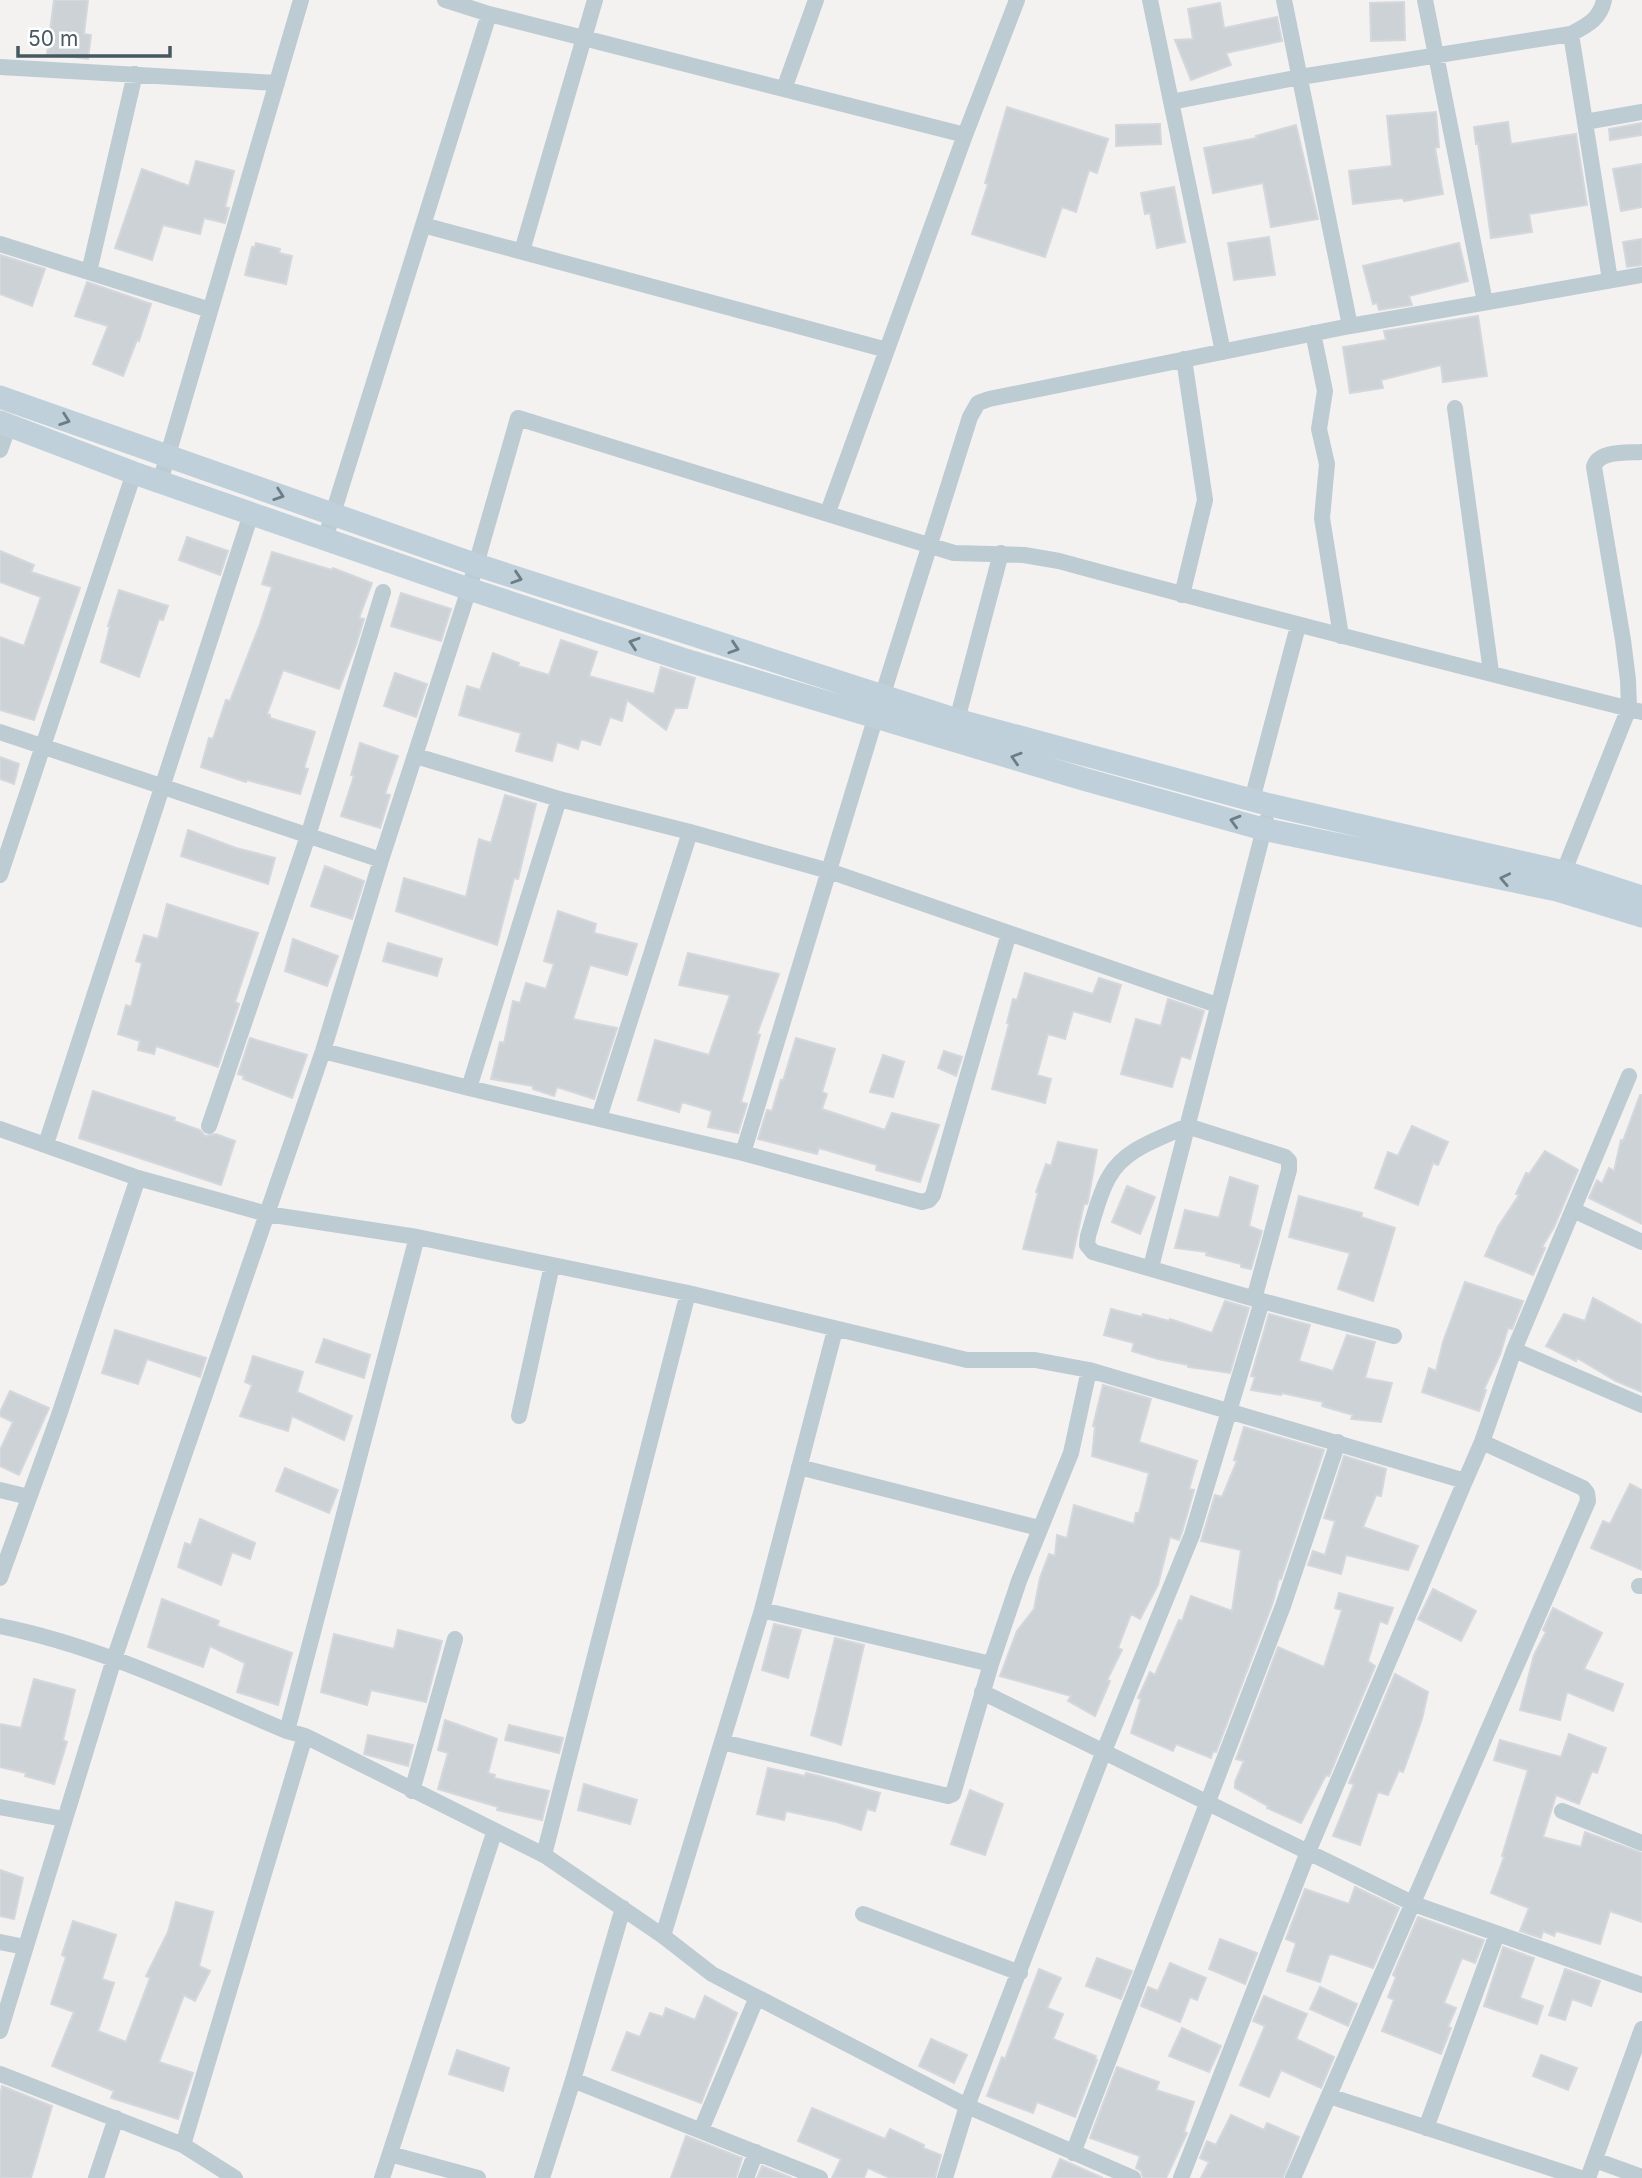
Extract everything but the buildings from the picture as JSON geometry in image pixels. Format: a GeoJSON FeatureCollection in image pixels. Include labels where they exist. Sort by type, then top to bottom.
{"type":"FeatureCollection","features":[{"type":"Feature","properties":{"kind":"street"},"geometry":{"type":"LineString","coordinates":[[160,482],[301,0]]}},
{"type":"Feature","properties":{"kind":"street"},"geometry":{"type":"LineString","coordinates":[[446,0],[489,14],[965,135]]}},
{"type":"Feature","properties":{"kind":"street"},"geometry":{"type":"LineString","coordinates":[[522,251],[595,0]]}},
{"type":"Feature","properties":{"kind":"street"},"geometry":{"type":"LineString","coordinates":[[784,89],[816,0]]}},
{"type":"Feature","properties":{"kind":"street"},"geometry":{"type":"LineString","coordinates":[[828,512],[1017,0]]}},
{"type":"Feature","properties":{"kind":"street"},"geometry":{"type":"LineString","coordinates":[[1150,0],[1223,352]]}},
{"type":"Feature","properties":{"kind":"street"},"geometry":{"type":"LineString","coordinates":[[1284,0],[1350,326]]}},
{"type":"Feature","properties":{"kind":"street"},"geometry":{"type":"LineString","coordinates":[[1425,0],[1485,302]]}},
{"type":"Feature","properties":{"kind":"street"},"geometry":{"type":"LineString","coordinates":[[1171,102],[1300,77],[1571,34],[1593,22],[1602,9],[1604,0]]}},
{"type":"Feature","properties":{"kind":"street"},"geometry":{"type":"LineString","coordinates":[[325,539],[489,14]]}},
{"type":"Feature","properties":{"kind":"street"},"geometry":{"type":"LineString","coordinates":[[1571,34],[1609,280]]}},
{"type":"Feature","properties":{"kind":"street"},"geometry":{"type":"LineString","coordinates":[[0,66],[276,83]]}},
{"type":"Feature","properties":{"kind":"street"},"geometry":{"type":"LineString","coordinates":[[89,272],[135,74]]}},
{"type":"Feature","properties":{"kind":"street"},"geometry":{"type":"LineString","coordinates":[[1585,122],[1642,112]]}},
{"type":"Feature","properties":{"kind":"street"},"geometry":{"type":"LineString","coordinates":[[423,225],[887,350]]}},
{"type":"Feature","properties":{"kind":"street"},"geometry":{"type":"LineString","coordinates":[[0,244],[210,310]]}},
{"type":"Feature","properties":{"kind":"street"},"geometry":{"type":"LineString","coordinates":[[743,1153],[929,545],[970,417],[978,403],[989,398],[1313,333],[1642,275]]}},
{"type":"Feature","properties":{"kind":"street"},"geometry":{"type":"LineString","coordinates":[[1313,333],[1325,391],[1319,429],[1327,464],[1322,518],[1341,636]]}},
{"type":"Feature","properties":{"kind":"street"},"geometry":{"type":"LineString","coordinates":[[1182,595],[1205,500],[1184,359]]}},
{"type":"Feature","properties":{"kind":"street"},"geometry":{"type":"LineString","coordinates":[[0,397],[1083,779],[1264,830],[1642,897]]}},
{"type":"Feature","properties":{"kind":"street"},"geometry":{"type":"LineString","coordinates":[[1455,408],[1490,672]]}},
{"type":"Feature","properties":{"kind":"street"},"geometry":{"type":"LineString","coordinates":[[0,2031],[114,1659],[323,1051],[380,860],[477,565],[518,418],[954,553],[1001,553],[1059,562],[1298,626],[1635,710]]}},
{"type":"Feature","properties":{"kind":"street"},"geometry":{"type":"LineString","coordinates":[[0,450],[4,424],[134,473],[469,589],[682,659],[879,706],[957,720],[1560,881],[1642,916]]}},
{"type":"Feature","properties":{"kind":"street"},"geometry":{"type":"LineString","coordinates":[[1560,881],[1635,710],[1628,680],[1595,461],[1601,456],[1642,452]]}},
{"type":"Feature","properties":{"kind":"street"},"geometry":{"type":"LineString","coordinates":[[0,875],[134,473]]}},
{"type":"Feature","properties":{"kind":"street"},"geometry":{"type":"LineString","coordinates":[[46,1144],[251,513]]}},
{"type":"Feature","properties":{"kind":"street"},"geometry":{"type":"LineString","coordinates":[[957,720],[1001,553]]}},
{"type":"Feature","properties":{"kind":"street"},"geometry":{"type":"LineString","coordinates":[[209,1126],[308,836],[383,592]]}},
{"type":"Feature","properties":{"kind":"street"},"geometry":{"type":"LineString","coordinates":[[1150,1268],[1264,830],[1261,802],[1298,626]]}},
{"type":"Feature","properties":{"kind":"street"},"geometry":{"type":"LineString","coordinates":[[0,732],[380,860]]}},
{"type":"Feature","properties":{"kind":"street"},"geometry":{"type":"LineString","coordinates":[[416,756],[559,799],[829,871],[1217,1005]]}},
{"type":"Feature","properties":{"kind":"street"},"geometry":{"type":"LineString","coordinates":[[469,1088],[559,799]]}},
{"type":"Feature","properties":{"kind":"street"},"geometry":{"type":"LineString","coordinates":[[599,1118],[690,832]]}},
{"type":"Feature","properties":{"kind":"street"},"geometry":{"type":"LineString","coordinates":[[323,1051],[743,1153],[922,1202],[933,1195],[1009,933]]}},
{"type":"Feature","properties":{"kind":"street"},"geometry":{"type":"LineString","coordinates":[[1181,2178],[1308,1852],[1482,1442],[1514,1350],[1629,1076]]}},
{"type":"Feature","properties":{"kind":"street"},"geometry":{"type":"LineString","coordinates":[[945,2178],[967,2106],[1104,1751],[1192,1535],[1230,1411],[1258,1300],[1289,1170],[1289,1161],[1285,1157],[1187,1126],[1137,1150],[1121,1161],[1108,1178],[1088,1236],[1087,1245],[1093,1252],[1258,1300],[1394,1336]]}},
{"type":"Feature","properties":{"kind":"street"},"geometry":{"type":"LineString","coordinates":[[0,1129],[138,1178],[267,1214],[418,1237],[688,1293],[967,1360],[1035,1360],[1089,1370],[1465,1481]]}},
{"type":"Feature","properties":{"kind":"street"},"geometry":{"type":"LineString","coordinates":[[0,1578],[138,1178]]}},
{"type":"Feature","properties":{"kind":"street"},"geometry":{"type":"LineString","coordinates":[[1573,1210],[1642,1242]]}},
{"type":"Feature","properties":{"kind":"street"},"geometry":{"type":"LineString","coordinates":[[287,1731],[418,1237]]}},
{"type":"Feature","properties":{"kind":"street"},"geometry":{"type":"LineString","coordinates":[[519,1416],[551,1265]]}},
{"type":"Feature","properties":{"kind":"street"},"geometry":{"type":"LineString","coordinates":[[544,1856],[688,1293]]}},
{"type":"Feature","properties":{"kind":"street"},"geometry":{"type":"LineString","coordinates":[[663,1936],[762,1610],[835,1330]]}},
{"type":"Feature","properties":{"kind":"street"},"geometry":{"type":"LineString","coordinates":[[1514,1350],[1642,1405]]}},
{"type":"Feature","properties":{"kind":"street"},"geometry":{"type":"LineString","coordinates":[[722,1742],[948,1796],[953,1794],[991,1664],[1039,1528],[1071,1453],[1089,1370]]}},
{"type":"Feature","properties":{"kind":"street"},"geometry":{"type":"LineString","coordinates":[[1073,2153],[1283,1606],[1338,1442]]}},
{"type":"Feature","properties":{"kind":"street"},"geometry":{"type":"LineString","coordinates":[[1293,2178],[1588,1501],[1583,1488],[1482,1442]]}},
{"type":"Feature","properties":{"kind":"street"},"geometry":{"type":"LineString","coordinates":[[799,1467],[1039,1528]]}},
{"type":"Feature","properties":{"kind":"street"},"geometry":{"type":"LineString","coordinates":[[0,1490],[29,1497]]}},
{"type":"Feature","properties":{"kind":"street"},"geometry":{"type":"LineString","coordinates":[[762,1610],[991,1664]]}},
{"type":"Feature","properties":{"kind":"street"},"geometry":{"type":"LineString","coordinates":[[0,1626],[114,1659],[305,1736],[544,1856],[663,1936],[712,1974],[967,2106],[1133,2178]]}},
{"type":"Feature","properties":{"kind":"street"},"geometry":{"type":"LineString","coordinates":[[412,1791],[455,1639]]}},
{"type":"Feature","properties":{"kind":"street"},"geometry":{"type":"LineString","coordinates":[[982,1692],[1414,1904],[1642,1985]]}},
{"type":"Feature","properties":{"kind":"street"},"geometry":{"type":"LineString","coordinates":[[183,2145],[305,1736]]}},
{"type":"Feature","properties":{"kind":"street"},"geometry":{"type":"LineString","coordinates":[[0,1807],[64,1819]]}},
{"type":"Feature","properties":{"kind":"street"},"geometry":{"type":"LineString","coordinates":[[1562,1811],[1642,1843]]}},
{"type":"Feature","properties":{"kind":"street"},"geometry":{"type":"LineString","coordinates":[[382,2178],[494,1832]]}},
{"type":"Feature","properties":{"kind":"street"},"geometry":{"type":"LineString","coordinates":[[542,2178],[623,1908]]}},
{"type":"Feature","properties":{"kind":"street"},"geometry":{"type":"LineString","coordinates":[[863,1914],[1020,1973]]}},
{"type":"Feature","properties":{"kind":"street"},"geometry":{"type":"LineString","coordinates":[[1426,2128],[1497,1934]]}},
{"type":"Feature","properties":{"kind":"street"},"geometry":{"type":"LineString","coordinates":[[0,1942],[25,1947]]}},
{"type":"Feature","properties":{"kind":"street"},"geometry":{"type":"LineString","coordinates":[[701,2130],[757,1997]]}},
{"type":"Feature","properties":{"kind":"street"},"geometry":{"type":"LineString","coordinates":[[1588,2178],[1642,2029]]}},
{"type":"Feature","properties":{"kind":"street"},"geometry":{"type":"LineString","coordinates":[[0,2074],[183,2145],[231,2177]]}},
{"type":"Feature","properties":{"kind":"street"},"geometry":{"type":"LineString","coordinates":[[573,2080],[820,2178]]}},
{"type":"Feature","properties":{"kind":"street"},"geometry":{"type":"LineString","coordinates":[[1329,2096],[1581,2178]]}},
{"type":"Feature","properties":{"kind":"street"},"geometry":{"type":"LineString","coordinates":[[96,2178],[116,2119]]}},
{"type":"Feature","properties":{"kind":"street"},"geometry":{"type":"LineString","coordinates":[[746,2178],[756,2152]]}},
{"type":"Feature","properties":{"kind":"street"},"geometry":{"type":"LineString","coordinates":[[390,2154],[478,2178]]}},
{"type":"Feature","properties":{"kind":"street"},"geometry":{"type":"LineString","coordinates":[[1595,2160],[1642,2177]]}}]}
